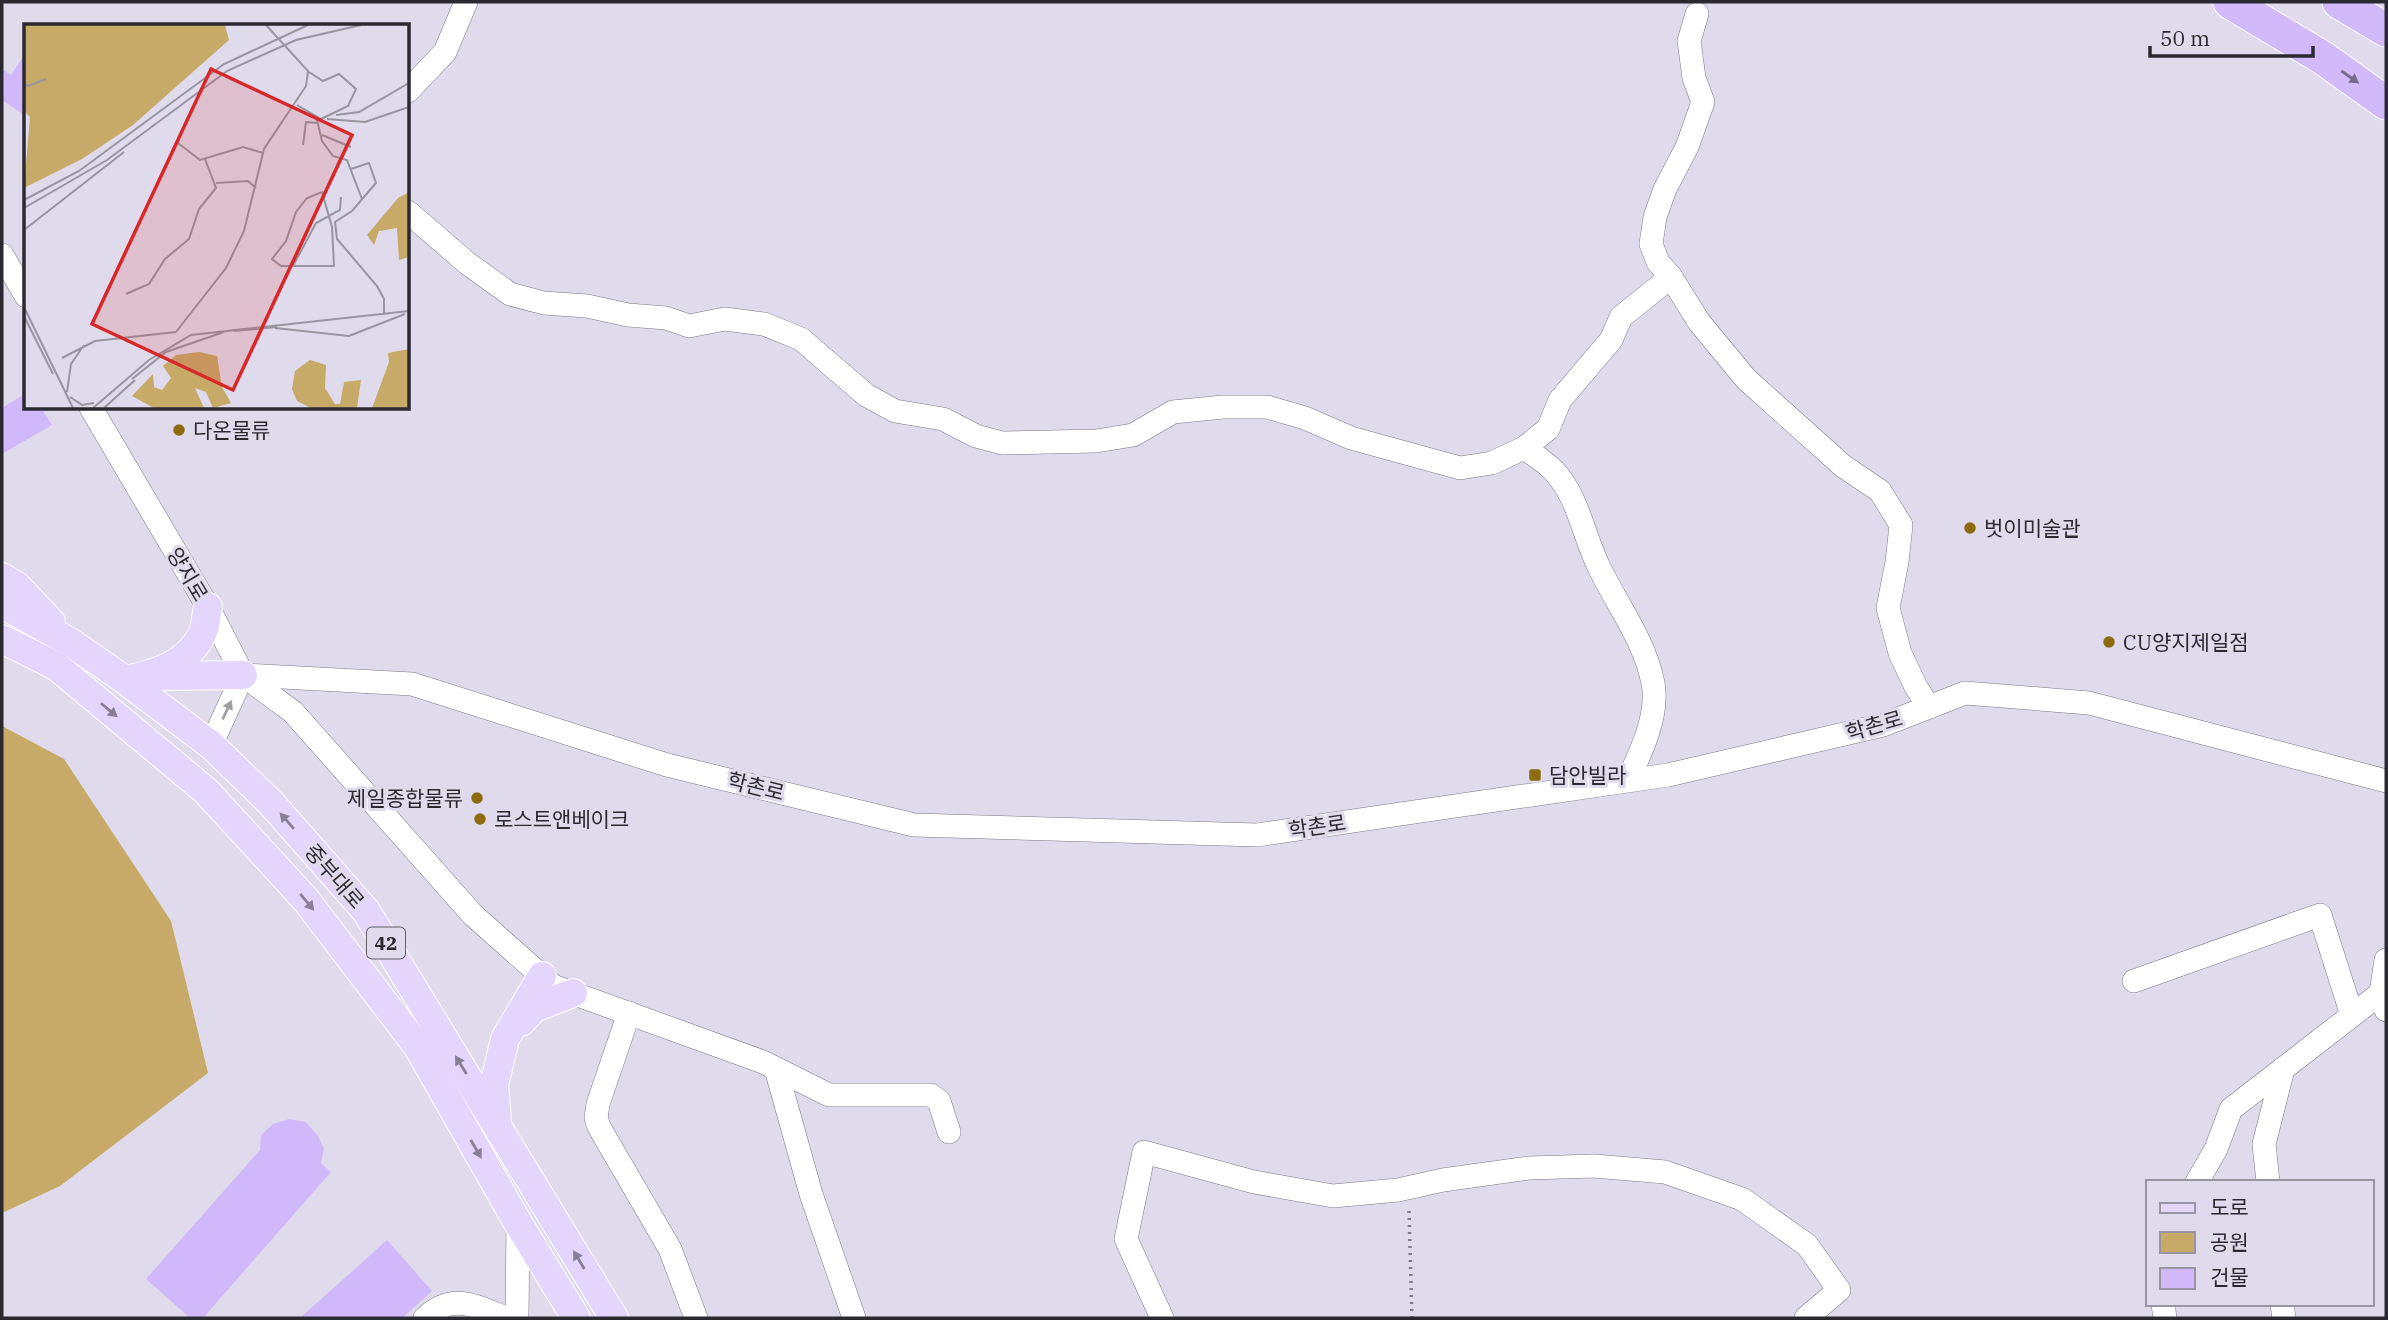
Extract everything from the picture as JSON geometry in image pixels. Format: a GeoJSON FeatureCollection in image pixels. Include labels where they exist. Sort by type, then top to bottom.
{"type":"FeatureCollection","features":[{"type":"Feature","properties":{"kind":"highway"},"geometry":{"type":"LineString","coordinates":[[2230,2],[2323,58],[2386,103]]}},
{"type":"Feature","properties":{"kind":"highway"},"geometry":{"type":"LineString","coordinates":[[2339,2],[2386,30]]}},
{"type":"Feature","properties":{"kind":"main road"},"geometry":{"type":"LineString","coordinates":[[2,577],[17,586],[63,654]]}},
{"type":"Feature","properties":{"kind":"main road","name":"42"},"geometry":{"type":"LineString","coordinates":[[2,604],[63,654]]}},
{"type":"Feature","properties":{"kind":"main road"},"geometry":{"type":"LineString","coordinates":[[137,678],[190,653],[203,632],[208,607]]}},
{"type":"Feature","properties":{"kind":"main road","name":"42"},"geometry":{"type":"LineString","coordinates":[[2,639],[63,654]]}},
{"type":"Feature","properties":{"kind":"main road"},"geometry":{"type":"LineString","coordinates":[[2,649],[63,654]]}},
{"type":"Feature","properties":{"kind":"main road","name":"중부대로"},"geometry":{"type":"LineString","coordinates":[[63,654],[137,678],[271,803],[366,911],[614,1318]]}},
{"type":"Feature","properties":{"kind":"main road","name":"중부대로"},"geometry":{"type":"LineString","coordinates":[[63,654],[206,791],[306,900],[418,1047],[518,1223],[576,1318]]}},
{"type":"Feature","properties":{"kind":"main road"},"geometry":{"type":"LineString","coordinates":[[137,678],[243,675]]}},
{"type":"Feature","properties":{"kind":"main road"},"geometry":{"type":"LineString","coordinates":[[498,1126],[494,1085],[505,1039],[542,976]]}},
{"type":"Feature","properties":{"kind":"main road"},"geometry":{"type":"LineString","coordinates":[[505,1039],[534,1008],[573,993]]}},
{"type":"Feature","properties":{"kind":"street"},"geometry":{"type":"LineString","coordinates":[[410,89],[445,52],[466,2]]}},
{"type":"Feature","properties":{"kind":"street"},"geometry":{"type":"LineString","coordinates":[[1697,14],[1689,41],[1694,78],[1703,102],[1687,146],[1665,189],[1655,217],[1651,244],[1658,262],[1671,277],[1699,322],[1746,379],[1843,466],[1880,491],[1900,525],[1897,562],[1888,608],[1900,653],[1929,707]]}},
{"type":"Feature","properties":{"kind":"street"},"geometry":{"type":"LineString","coordinates":[[410,214],[510,294],[544,303],[587,306],[628,315],[666,318],[689,326],[725,319],[764,324],[801,339],[866,394],[895,411],[943,419],[976,436],[1002,443],[1096,441],[1133,435],[1173,412],[1223,407],[1267,407],[1305,418],[1351,438],[1460,468],[1492,463],[1524,447],[1548,429],[1560,400],[1611,340],[1620,317],[1671,277]]}},
{"type":"Feature","properties":{"kind":"street"},"geometry":{"type":"LineString","coordinates":[[2,255],[24,293]]}},
{"type":"Feature","properties":{"kind":"street","name":"양지로"},"geometry":{"type":"LineString","coordinates":[[92,410],[208,607],[243,675]]}},
{"type":"Feature","properties":{"kind":"street"},"geometry":{"type":"LineString","coordinates":[[1524,447],[1554,471],[1578,508],[1589,545],[1631,627],[1654,684],[1651,720],[1643,747],[1628,780]]}},
{"type":"Feature","properties":{"kind":"street"},"geometry":{"type":"LineString","coordinates":[[211,745],[243,675],[293,712],[473,915],[553,986],[763,1062],[829,1095],[931,1095],[939,1101],[949,1132]]}},
{"type":"Feature","properties":{"kind":"street","name":"학촌로"},"geometry":{"type":"LineString","coordinates":[[243,675],[412,684],[667,765],[914,825],[1257,835],[1668,775],[1882,725],[1965,692],[2089,704],[2386,781]]}},
{"type":"Feature","properties":{"kind":"street"},"geometry":{"type":"LineString","coordinates":[[2134,981],[2320,915],[2352,1015]]}},
{"type":"Feature","properties":{"kind":"street"},"geometry":{"type":"LineString","coordinates":[[2198,1180],[2216,1149],[2231,1109],[2352,1015],[2383,1001],[2386,960]]}},
{"type":"Feature","properties":{"kind":"street"},"geometry":{"type":"LineString","coordinates":[[629,1013],[598,1104],[596,1118],[670,1249],[696,1318]]}},
{"type":"Feature","properties":{"kind":"street"},"geometry":{"type":"LineString","coordinates":[[776,1069],[811,1194],[854,1318]]}},
{"type":"Feature","properties":{"kind":"street"},"geometry":{"type":"LineString","coordinates":[[2268,1180],[2264,1144],[2283,1069]]}},
{"type":"Feature","properties":{"kind":"street"},"geometry":{"type":"LineString","coordinates":[[793,1127],[808,1106],[829,1095]]}},
{"type":"Feature","properties":{"kind":"street"},"geometry":{"type":"LineString","coordinates":[[1162,1318],[1126,1239],[1144,1152],[1254,1182],[1333,1196],[1408,1188],[1443,1180],[1529,1168],[1594,1166],[1665,1172],[1742,1199],[1807,1245],[1839,1290],[1806,1318]]}},
{"type":"Feature","properties":{"kind":"street"},"geometry":{"type":"LineString","coordinates":[[517,1318],[518,1223]]}},
{"type":"Feature","properties":{"kind":"street"},"geometry":{"type":"LineString","coordinates":[[425,1318],[437,1308],[465,1302],[506,1318]]}},
{"type":"Feature","properties":{"kind":"path"},"geometry":{"type":"LineString","coordinates":[[1408,1188],[1412,1318]]}},
{"type":"Feature","properties":{"kind":"green space"},"geometry":{"type":"Polygon","coordinates":[[[2,726],[64,759],[171,921],[208,1073],[60,1186],[2,1213],[2,726]]]}},
{"type":"Feature","properties":{"kind":"building"},"geometry":{"type":"Polygon","coordinates":[[[24,55],[24,115],[2,100],[2,69],[11,75],[24,55]]]}},
{"type":"Feature","properties":{"kind":"building"},"geometry":{"type":"Polygon","coordinates":[[[24,394],[24,410],[42,410],[52,425],[2,454],[2,408],[24,394]]]}},
{"type":"Feature","properties":{"kind":"building"},"geometry":{"type":"Polygon","coordinates":[[[289,1119],[306,1122],[318,1136],[324,1149],[321,1163],[331,1172],[203,1318],[190,1318],[146,1279],[260,1150],[261,1135],[273,1124],[289,1119]]]}},
{"type":"Feature","properties":{"kind":"building"},"geometry":{"type":"Polygon","coordinates":[[[387,1240],[432,1291],[402,1318],[300,1318],[387,1240]]]}},
{"type":"Feature","properties":{"kind":"place","name":"다온물류"},"geometry":{"type":"Point","coordinates":[179,430]}},
{"type":"Feature","properties":{"kind":"place","name":"벗이미술관"},"geometry":{"type":"Point","coordinates":[1970,528]}},
{"type":"Feature","properties":{"kind":"place","name":"CU양지제일점"},"geometry":{"type":"Point","coordinates":[2109,642]}},
{"type":"Feature","properties":{"kind":"place","name":"담안빌라"},"geometry":{"type":"Point","coordinates":[1535,775]}},
{"type":"Feature","properties":{"kind":"place","name":"제일종합물류"},"geometry":{"type":"Point","coordinates":[477,798]}},
{"type":"Feature","properties":{"kind":"place","name":"로스트앤베이크"},"geometry":{"type":"Point","coordinates":[480,819]}}]}
